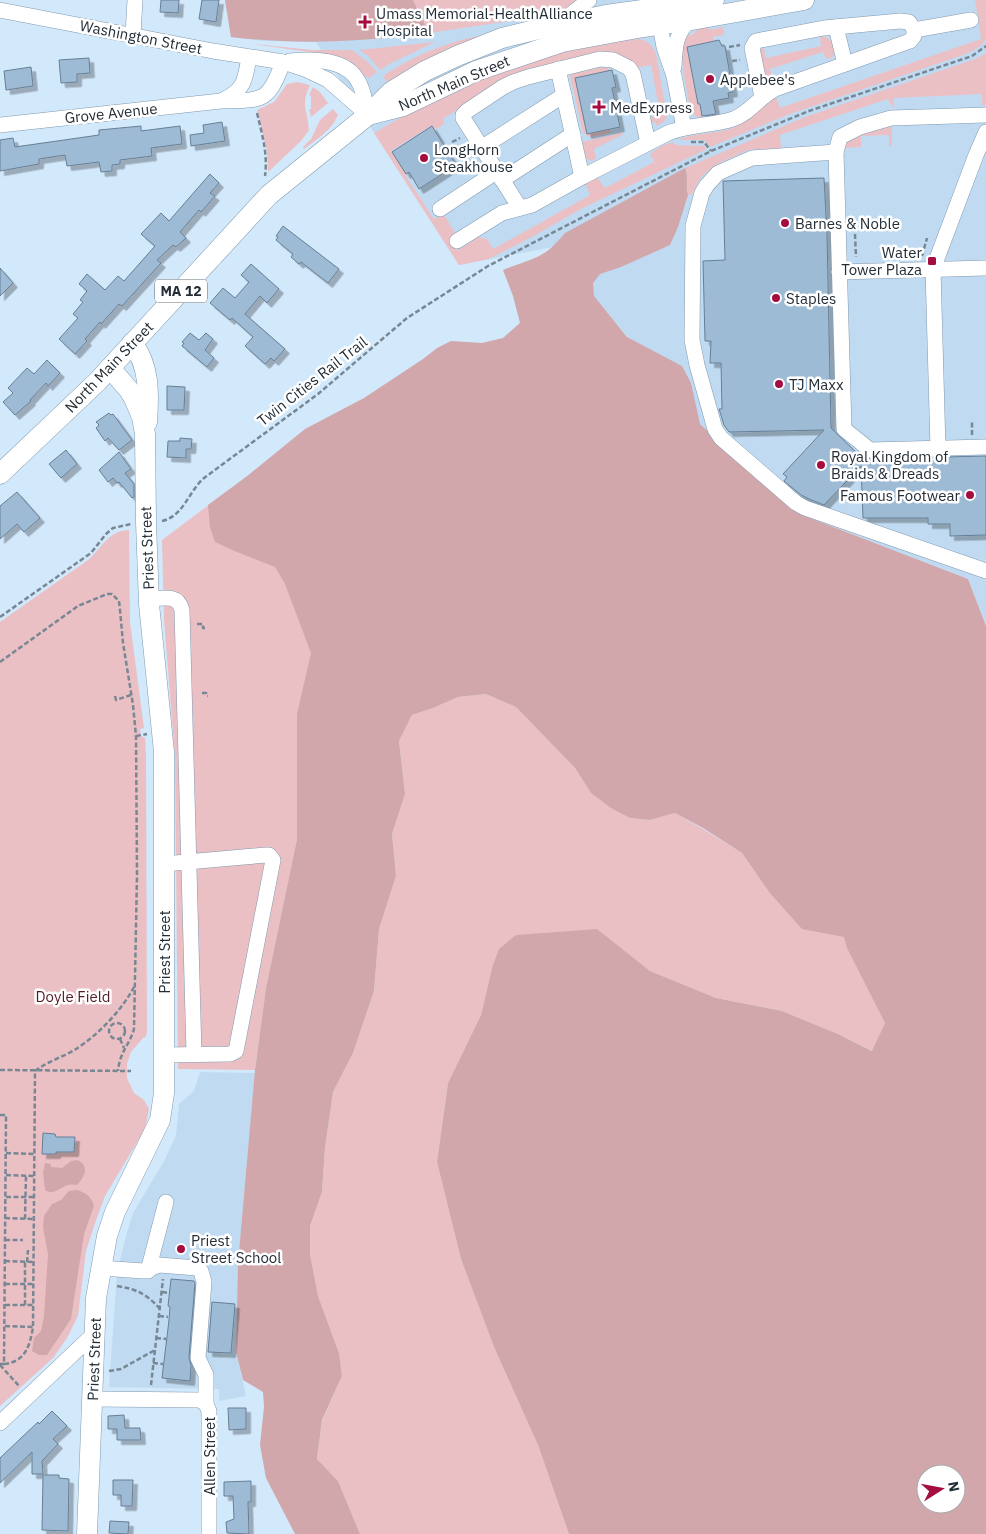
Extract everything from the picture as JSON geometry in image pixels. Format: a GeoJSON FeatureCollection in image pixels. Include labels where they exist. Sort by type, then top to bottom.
{"type":"FeatureCollection","features":[{"type":"Feature","properties":{"kind":"main road","name":"North Main Street"},"geometry":{"type":"LineString","coordinates":[[2,468],[79,400],[269,195],[368,115],[391,92],[425,71],[476,47],[502,38],[547,26],[606,15],[657,11],[714,0]]}},
{"type":"Feature","properties":{"kind":"main road","name":"North Main Street"},"geometry":{"type":"LineString","coordinates":[[368,115],[404,106],[476,70],[657,11],[690,20],[804,0]]}},
{"type":"Feature","properties":{"kind":"main road"},"geometry":{"type":"LineString","coordinates":[[132,343],[142,358],[146,374],[148,409],[145,434]]}},
{"type":"Feature","properties":{"kind":"main road","name":"Priest Street"},"geometry":{"type":"LineString","coordinates":[[87,1534],[96,1298],[100,1268],[107,1236],[115,1212],[160,1120],[164,1093],[164,798],[155,736],[158,689],[149,599],[145,434],[142,416],[134,398],[110,368]]}},
{"type":"Feature","properties":{"kind":"street"},"geometry":{"type":"LineString","coordinates":[[133,35],[135,0]]}},
{"type":"Feature","properties":{"kind":"street"},"geometry":{"type":"LineString","coordinates":[[547,26],[570,15],[589,0]]}},
{"type":"Feature","properties":{"kind":"street","name":"Washington Street"},"geometry":{"type":"LineString","coordinates":[[0,10],[283,62],[328,80],[368,115]]}},
{"type":"Feature","properties":{"kind":"street"},"geometry":{"type":"LineString","coordinates":[[657,11],[664,47],[674,76],[684,128]]}},
{"type":"Feature","properties":{"kind":"street"},"geometry":{"type":"LineString","coordinates":[[674,76],[677,38],[681,29],[690,20]]}},
{"type":"Feature","properties":{"kind":"street"},"geometry":{"type":"LineString","coordinates":[[914,30],[971,20]]}},
{"type":"Feature","properties":{"kind":"street"},"geometry":{"type":"LineString","coordinates":[[457,242],[502,213],[532,205],[670,132],[732,120],[745,113],[762,97],[775,89],[910,41],[914,36],[914,30],[909,22],[904,21],[836,27],[759,40],[755,42],[752,48],[762,97]]}},
{"type":"Feature","properties":{"kind":"street"},"geometry":{"type":"LineString","coordinates":[[836,27],[846,64]]}},
{"type":"Feature","properties":{"kind":"street","name":"Grove Avenue"},"geometry":{"type":"LineString","coordinates":[[221,101],[236,92],[244,83],[249,57]]}},
{"type":"Feature","properties":{"kind":"street"},"geometry":{"type":"LineString","coordinates":[[520,208],[464,122],[464,115],[467,111],[503,87],[513,82],[558,69],[605,59],[613,60],[629,68],[633,74],[648,143]]}},
{"type":"Feature","properties":{"kind":"street","name":"Washington Street"},"geometry":{"type":"LineString","coordinates":[[283,62],[318,60],[340,65],[348,70],[359,82],[368,115]]}},
{"type":"Feature","properties":{"kind":"street","name":"Grove Avenue"},"geometry":{"type":"LineString","coordinates":[[0,125],[221,101],[254,100],[262,97],[274,86],[283,62]]}},
{"type":"Feature","properties":{"kind":"street"},"geometry":{"type":"LineString","coordinates":[[558,69],[582,177]]}},
{"type":"Feature","properties":{"kind":"street"},"geometry":{"type":"LineString","coordinates":[[481,148],[564,95]]}},
{"type":"Feature","properties":{"kind":"street"},"geometry":{"type":"LineString","coordinates":[[986,115],[891,118],[860,127],[840,137],[836,152],[844,429],[870,450],[986,447]]}},
{"type":"Feature","properties":{"kind":"street"},"geometry":{"type":"LineString","coordinates":[[938,449],[934,269],[986,132]]}},
{"type":"Feature","properties":{"kind":"street"},"geometry":{"type":"LineString","coordinates":[[440,209],[572,134]]}},
{"type":"Feature","properties":{"kind":"street"},"geometry":{"type":"LineString","coordinates":[[836,152],[752,158],[718,173],[702,193],[693,226],[692,340],[715,428],[721,438],[796,503],[805,508],[986,571]]}},
{"type":"Feature","properties":{"kind":"street"},"geometry":{"type":"LineString","coordinates":[[839,272],[986,268]]}},
{"type":"Feature","properties":{"kind":"street"},"geometry":{"type":"LineString","coordinates":[[149,599],[175,598],[181,606],[194,1054]]}},
{"type":"Feature","properties":{"kind":"street"},"geometry":{"type":"LineString","coordinates":[[158,689],[184,686]]}},
{"type":"Feature","properties":{"kind":"street"},"geometry":{"type":"LineString","coordinates":[[155,736],[186,736]]}},
{"type":"Feature","properties":{"kind":"street"},"geometry":{"type":"LineString","coordinates":[[164,798],[187,798]]}},
{"type":"Feature","properties":{"kind":"street"},"geometry":{"type":"LineString","coordinates":[[164,864],[266,855],[269,855],[273,860],[236,1051],[230,1054],[164,1055]]}},
{"type":"Feature","properties":{"kind":"street"},"geometry":{"type":"LineString","coordinates":[[148,1271],[166,1202]]}},
{"type":"Feature","properties":{"kind":"street"},"geometry":{"type":"LineString","coordinates":[[100,1268],[148,1271],[156,1265],[165,1265],[197,1268],[201,1271],[203,1276],[198,1358],[206,1375],[206,1404]]}},
{"type":"Feature","properties":{"kind":"street"},"geometry":{"type":"LineString","coordinates":[[0,1423],[95,1333]]}},
{"type":"Feature","properties":{"kind":"street","name":"Allen Street"},"geometry":{"type":"LineString","coordinates":[[93,1399],[200,1400],[206,1404],[209,1412],[209,1534]]}},
{"type":"Feature","properties":{"kind":"path"},"geometry":{"type":"LineString","coordinates":[[256,110],[265,147],[267,164],[265,178]]}},
{"type":"Feature","properties":{"kind":"path"},"geometry":{"type":"LineString","coordinates":[[855,234],[856,271]]}},
{"type":"Feature","properties":{"kind":"path"},"geometry":{"type":"LineString","coordinates":[[921,259],[927,238]]}},
{"type":"Feature","properties":{"kind":"path","name":"Twin Cities Rail Trail"},"geometry":{"type":"LineString","coordinates":[[158,521],[167,520],[178,513],[194,488],[204,478],[318,394],[408,318],[488,266]]}},
{"type":"Feature","properties":{"kind":"path"},"geometry":{"type":"LineString","coordinates":[[972,422],[972,439]]}},
{"type":"Feature","properties":{"kind":"path"},"geometry":{"type":"LineString","coordinates":[[0,618],[91,553],[106,534],[114,528],[133,524]]}},
{"type":"Feature","properties":{"kind":"path"},"geometry":{"type":"LineString","coordinates":[[0,662],[78,606],[103,595],[112,594],[119,601],[136,736],[137,875],[134,1029],[119,1061],[118,1071]]}},
{"type":"Feature","properties":{"kind":"path"},"geometry":{"type":"LineString","coordinates":[[200,624],[203,624],[203,628],[205,628]]}},
{"type":"Feature","properties":{"kind":"path"},"geometry":{"type":"LineString","coordinates":[[202,693],[206,693],[208,696]]}},
{"type":"Feature","properties":{"kind":"path"},"geometry":{"type":"LineString","coordinates":[[115,696],[116,700],[131,695]]}},
{"type":"Feature","properties":{"kind":"path"},"geometry":{"type":"LineString","coordinates":[[136,736],[155,736]]}},
{"type":"Feature","properties":{"kind":"path"},"geometry":{"type":"LineString","coordinates":[[35,1070],[76,1049],[118,1012],[128,999],[134,986]]}},
{"type":"Feature","properties":{"kind":"path"},"geometry":{"type":"LineString","coordinates":[[107,1022],[110,1026]]}},
{"type":"Feature","properties":{"kind":"path"},"geometry":{"type":"LineString","coordinates":[[116,1023],[124,1027],[124,1035],[116,1040],[111,1037],[108,1030],[110,1026],[116,1023]]}},
{"type":"Feature","properties":{"kind":"path"},"geometry":{"type":"LineString","coordinates":[[120,1039],[124,1048]]}},
{"type":"Feature","properties":{"kind":"path"},"geometry":{"type":"LineString","coordinates":[[0,1070],[131,1072]]}},
{"type":"Feature","properties":{"kind":"path"},"geometry":{"type":"LineString","coordinates":[[0,1364],[14,1362],[26,1352],[33,1328],[35,1070]]}},
{"type":"Feature","properties":{"kind":"path"},"geometry":{"type":"LineString","coordinates":[[0,1115],[6,1115],[4,1364]]}},
{"type":"Feature","properties":{"kind":"path"},"geometry":{"type":"LineString","coordinates":[[6,1153],[34,1154]]}},
{"type":"Feature","properties":{"kind":"path"},"geometry":{"type":"LineString","coordinates":[[6,1175],[34,1176]]}},
{"type":"Feature","properties":{"kind":"path"},"geometry":{"type":"LineString","coordinates":[[25,1218],[26,1175]]}},
{"type":"Feature","properties":{"kind":"path"},"geometry":{"type":"LineString","coordinates":[[6,1197],[34,1197]]}},
{"type":"Feature","properties":{"kind":"path"},"geometry":{"type":"LineString","coordinates":[[5,1218],[34,1219]]}},
{"type":"Feature","properties":{"kind":"path"},"geometry":{"type":"LineString","coordinates":[[5,1240],[23,1240]]}},
{"type":"Feature","properties":{"kind":"path"},"geometry":{"type":"LineString","coordinates":[[25,1305],[26,1262],[28,1251],[34,1252]]}},
{"type":"Feature","properties":{"kind":"path"},"geometry":{"type":"LineString","coordinates":[[5,1261],[33,1262]]}},
{"type":"Feature","properties":{"kind":"path"},"geometry":{"type":"LineString","coordinates":[[149,1400],[165,1265]]}},
{"type":"Feature","properties":{"kind":"path"},"geometry":{"type":"LineString","coordinates":[[5,1284],[33,1284]]}},
{"type":"Feature","properties":{"kind":"path"},"geometry":{"type":"LineString","coordinates":[[117,1286],[141,1291],[160,1309]]}},
{"type":"Feature","properties":{"kind":"path"},"geometry":{"type":"LineString","coordinates":[[162,1292],[170,1292]]}},
{"type":"Feature","properties":{"kind":"path"},"geometry":{"type":"LineString","coordinates":[[5,1305],[33,1306]]}},
{"type":"Feature","properties":{"kind":"path"},"geometry":{"type":"LineString","coordinates":[[159,1316],[168,1317]]}},
{"type":"Feature","properties":{"kind":"path"},"geometry":{"type":"LineString","coordinates":[[4,1326],[33,1328]]}},
{"type":"Feature","properties":{"kind":"path"},"geometry":{"type":"LineString","coordinates":[[156,1338],[166,1339]]}},
{"type":"Feature","properties":{"kind":"path"},"geometry":{"type":"LineString","coordinates":[[109,1371],[121,1369],[155,1350]]}},
{"type":"Feature","properties":{"kind":"path"},"geometry":{"type":"LineString","coordinates":[[153,1363],[163,1364]]}},
{"type":"Feature","properties":{"kind":"path"},"geometry":{"type":"LineString","coordinates":[[0,1364],[21,1388]]}},
{"type":"Feature","properties":{"kind":"shaded area"},"geometry":{"type":"Polygon","coordinates":[[[225,0],[986,0],[986,626],[968,579],[797,513],[699,423],[553,247],[459,265],[316,42],[264,41],[231,37],[225,0]]]}},
{"type":"Feature","properties":{"kind":"shaded area","name":"Umass Memorial-HealthAlliance Hospital"},"geometry":{"type":"Polygon","coordinates":[[[225,0],[413,0],[429,33],[379,39],[305,42],[231,37],[225,0]]]}},
{"type":"Feature","properties":{"kind":"shaded area"},"geometry":{"type":"Polygon","coordinates":[[[685,168],[688,195],[670,245],[621,267],[600,274],[593,283],[594,296],[627,337],[682,366],[691,383],[700,424],[797,513],[968,579],[986,626],[986,1534],[569,1534],[538,1445],[494,1347],[461,1259],[437,1162],[448,1083],[481,1015],[492,968],[499,949],[516,935],[597,929],[650,971],[716,998],[782,1011],[838,1034],[872,1051],[885,1023],[847,948],[844,937],[802,929],[769,892],[742,853],[703,828],[675,813],[650,820],[630,818],[611,808],[591,793],[575,768],[516,707],[486,694],[458,697],[412,715],[399,741],[405,794],[392,834],[396,876],[379,929],[374,991],[353,1053],[333,1092],[325,1148],[322,1192],[310,1226],[310,1254],[318,1296],[339,1353],[342,1376],[322,1420],[317,1459],[338,1481],[360,1534],[295,1534],[266,1478],[260,1445],[264,1407],[263,1392],[243,1380],[236,1352],[238,1263],[255,1070],[266,988],[297,839],[297,714],[311,653],[285,584],[275,567],[215,542],[210,527],[208,505],[305,429],[364,398],[437,348],[451,341],[482,343],[503,338],[520,323],[513,296],[503,270],[541,255],[565,233],[685,168]]]}},
{"type":"Feature","properties":{"kind":"shaded area","name":"Priest Street School"},"geometry":{"type":"Polygon","coordinates":[[[200,1072],[255,1073],[238,1263],[236,1352],[246,1396],[219,1401],[219,1389],[109,1387],[117,1272],[126,1236],[133,1213],[163,1163],[176,1136],[179,1104],[194,1091],[200,1072]]]}},
{"type":"Feature","properties":{"kind":"shaded area"},"geometry":{"type":"Polygon","coordinates":[[[77,1160],[84,1165],[85,1171],[77,1185],[68,1185],[51,1192],[45,1190],[43,1173],[45,1163],[51,1164],[51,1167],[62,1168],[71,1161],[77,1160]]]}},
{"type":"Feature","properties":{"kind":"shaded area"},"geometry":{"type":"Polygon","coordinates":[[[76,1190],[87,1195],[94,1206],[84,1234],[71,1319],[47,1355],[39,1355],[32,1351],[34,1338],[41,1331],[44,1316],[48,1254],[43,1227],[44,1216],[52,1204],[61,1200],[69,1191],[76,1190]]]}},
{"type":"Feature","properties":{"kind":"green space"},"geometry":{"type":"Polygon","coordinates":[[[413,0],[580,0],[563,13],[429,33],[413,0]]]}},
{"type":"Feature","properties":{"kind":"green space"},"geometry":{"type":"Polygon","coordinates":[[[975,0],[986,0],[986,38],[975,50],[790,114],[710,147],[704,140],[678,140],[735,127],[776,96],[780,108],[981,39],[975,0]]]}},
{"type":"Feature","properties":{"kind":"green space"},"geometry":{"type":"Polygon","coordinates":[[[708,26],[709,30],[723,27],[724,35],[713,37],[714,41],[687,47],[698,104],[700,104],[703,117],[699,117],[691,111],[682,57],[688,34],[691,36],[699,28],[708,26]]]}},
{"type":"Feature","properties":{"kind":"green space"},"geometry":{"type":"Polygon","coordinates":[[[497,33],[387,82],[383,76],[410,60],[438,48],[482,35],[497,33]]]}},
{"type":"Feature","properties":{"kind":"green space"},"geometry":{"type":"Polygon","coordinates":[[[821,36],[828,38],[832,43],[833,57],[826,59],[823,52],[770,69],[774,83],[766,85],[761,46],[764,49],[766,58],[821,46],[821,36]]]}},
{"type":"Feature","properties":{"kind":"green space"},"geometry":{"type":"Polygon","coordinates":[[[637,39],[649,43],[656,54],[667,115],[664,122],[657,126],[655,122],[651,123],[651,117],[660,115],[651,65],[636,68],[598,54],[516,73],[444,118],[444,124],[435,130],[431,126],[391,151],[434,219],[440,215],[445,216],[455,233],[450,238],[458,250],[479,237],[487,239],[493,249],[590,195],[585,183],[597,177],[605,188],[654,162],[650,154],[666,144],[672,142],[676,145],[705,146],[705,150],[581,209],[489,259],[459,265],[374,133],[415,109],[458,88],[524,63],[547,56],[637,39]]]}},
{"type":"Feature","properties":{"kind":"green space"},"geometry":{"type":"Polygon","coordinates":[[[435,42],[380,70],[368,56],[359,50],[435,42]]]}},
{"type":"Feature","properties":{"kind":"green space"},"geometry":{"type":"Polygon","coordinates":[[[253,44],[312,50],[352,50],[377,72],[369,78],[323,54],[253,44]]]}},
{"type":"Feature","properties":{"kind":"green space"},"geometry":{"type":"Polygon","coordinates":[[[986,53],[986,102],[984,106],[982,105],[982,94],[894,98],[893,108],[888,99],[780,135],[781,148],[748,150],[717,164],[702,176],[691,195],[688,195],[685,168],[805,117],[975,59],[986,53]]]}},
{"type":"Feature","properties":{"kind":"green space"},"geometry":{"type":"Polygon","coordinates":[[[603,67],[612,70],[575,78],[587,134],[610,129],[610,133],[590,137],[583,133],[570,76],[603,67]]]}},
{"type":"Feature","properties":{"kind":"green space"},"geometry":{"type":"Polygon","coordinates":[[[297,82],[310,85],[305,98],[309,130],[301,141],[268,172],[267,151],[257,110],[274,102],[287,84],[297,82]]]}},
{"type":"Feature","properties":{"kind":"green space"},"geometry":{"type":"Polygon","coordinates":[[[313,87],[320,92],[328,103],[311,117],[309,109],[311,109],[311,96],[309,95],[313,87]]]}},
{"type":"Feature","properties":{"kind":"green space"},"geometry":{"type":"Polygon","coordinates":[[[333,109],[338,115],[332,125],[304,149],[303,147],[311,139],[320,120],[333,109]]]}},
{"type":"Feature","properties":{"kind":"green space"},"geometry":{"type":"Polygon","coordinates":[[[889,125],[892,128],[892,146],[889,146],[889,135],[861,136],[861,147],[845,148],[844,142],[889,125]]]}},
{"type":"Feature","properties":{"kind":"green space"},"geometry":{"type":"Polygon","coordinates":[[[621,133],[624,134],[594,149],[596,159],[591,161],[586,158],[582,142],[621,133]]]}},
{"type":"Feature","properties":{"kind":"green space"},"geometry":{"type":"Polygon","coordinates":[[[246,477],[367,516],[297,753],[297,839],[266,988],[255,1070],[178,1069],[175,757],[164,620],[162,540],[246,477]]]}},
{"type":"Feature","properties":{"kind":"green space","name":"Doyle Field"},"geometry":{"type":"Polygon","coordinates":[[[129,530],[130,622],[144,728],[140,729],[141,736],[145,738],[146,754],[147,1032],[146,1037],[131,1052],[127,1064],[127,1078],[134,1093],[144,1100],[149,1109],[145,1129],[105,1196],[95,1223],[86,1251],[78,1316],[67,1338],[53,1358],[0,1406],[0,622],[88,560],[111,536],[129,530]]]}},
{"type":"Feature","properties":{"kind":"green space"},"geometry":{"type":"Polygon","coordinates":[[[486,694],[516,707],[575,768],[591,793],[630,818],[650,820],[675,813],[742,853],[769,892],[986,855],[865,982],[885,1023],[873,1051],[782,1011],[716,998],[650,971],[597,930],[492,968],[481,1015],[448,1083],[437,1162],[461,1259],[494,1347],[538,1445],[569,1534],[360,1534],[338,1481],[317,1459],[322,1421],[342,1376],[339,1353],[318,1296],[310,1254],[310,1226],[322,1192],[325,1148],[333,1092],[353,1053],[374,991],[379,929],[396,876],[392,834],[405,794],[399,741],[412,715],[458,697],[486,694]]]}},
{"type":"Feature","properties":{"kind":"building"},"geometry":{"type":"Polygon","coordinates":[[[161,0],[179,0],[178,13],[160,12],[161,0]]]}},
{"type":"Feature","properties":{"kind":"building"},"geometry":{"type":"Polygon","coordinates":[[[202,0],[219,0],[216,22],[199,19],[202,0]]]}},
{"type":"Feature","properties":{"kind":"building","name":"Applebee's"},"geometry":{"type":"Polygon","coordinates":[[[719,40],[722,46],[725,46],[733,92],[728,93],[729,98],[713,101],[716,114],[702,116],[687,47],[719,40]]]}},
{"type":"Feature","properties":{"kind":"building"},"geometry":{"type":"Polygon","coordinates":[[[89,58],[90,73],[77,74],[77,82],[61,83],[59,60],[89,58]]]}},
{"type":"Feature","properties":{"kind":"building"},"geometry":{"type":"Polygon","coordinates":[[[31,67],[33,86],[6,90],[4,71],[31,67]]]}},
{"type":"Feature","properties":{"kind":"building","name":"MedExpress"},"geometry":{"type":"Polygon","coordinates":[[[612,70],[616,87],[612,88],[620,127],[587,134],[575,78],[612,70]]]}},
{"type":"Feature","properties":{"kind":"building"},"geometry":{"type":"Polygon","coordinates":[[[222,122],[225,141],[191,146],[190,135],[204,133],[203,125],[222,122]]]}},
{"type":"Feature","properties":{"kind":"building"},"geometry":{"type":"Polygon","coordinates":[[[141,126],[141,131],[180,126],[182,144],[151,148],[152,156],[120,160],[120,164],[112,165],[112,171],[101,172],[99,162],[67,166],[65,155],[39,159],[39,164],[0,171],[0,140],[13,138],[15,147],[99,135],[99,130],[141,126]]]}},
{"type":"Feature","properties":{"kind":"building","name":"LongHorn Steakhouse"},"geometry":{"type":"Polygon","coordinates":[[[432,126],[456,165],[419,189],[409,172],[406,174],[392,152],[432,126]]]}},
{"type":"Feature","properties":{"kind":"building"},"geometry":{"type":"Polygon","coordinates":[[[210,174],[219,183],[210,193],[215,196],[201,212],[199,210],[180,232],[186,238],[176,247],[173,245],[157,260],[161,263],[122,306],[119,304],[101,324],[100,322],[75,354],[59,339],[78,318],[73,314],[83,302],[80,300],[87,291],[79,284],[87,274],[105,290],[118,276],[124,281],[155,246],[141,234],[161,213],[169,221],[210,174]]]}},
{"type":"Feature","properties":{"kind":"building"},"geometry":{"type":"Polygon","coordinates":[[[824,178],[831,428],[863,459],[986,456],[986,535],[950,536],[950,524],[928,524],[928,518],[863,518],[861,466],[824,505],[809,499],[784,481],[787,477],[783,474],[824,430],[729,432],[724,425],[719,409],[722,409],[721,363],[710,363],[711,341],[705,341],[703,261],[725,260],[723,181],[824,178]]]}},
{"type":"Feature","properties":{"kind":"building"},"geometry":{"type":"Polygon","coordinates":[[[283,226],[339,269],[328,283],[301,262],[299,264],[291,257],[293,254],[276,240],[278,237],[276,236],[283,226]]]}},
{"type":"Feature","properties":{"kind":"building"},"geometry":{"type":"Polygon","coordinates":[[[251,264],[279,289],[267,303],[260,296],[245,314],[285,349],[274,361],[271,358],[265,364],[245,346],[253,337],[232,318],[230,320],[210,303],[223,288],[235,298],[249,282],[241,275],[251,264]]]}},
{"type":"Feature","properties":{"kind":"building"},"geometry":{"type":"Polygon","coordinates":[[[0,268],[13,283],[0,296],[0,268]]]}},
{"type":"Feature","properties":{"kind":"building"},"geometry":{"type":"Polygon","coordinates":[[[190,333],[199,340],[206,333],[213,339],[205,350],[214,358],[207,367],[182,346],[184,343],[182,342],[190,333]]]}},
{"type":"Feature","properties":{"kind":"building"},"geometry":{"type":"Polygon","coordinates":[[[47,360],[60,373],[48,386],[46,383],[31,401],[15,415],[3,402],[13,393],[8,388],[27,368],[34,374],[47,360]]]}},
{"type":"Feature","properties":{"kind":"building"},"geometry":{"type":"Polygon","coordinates":[[[167,386],[185,387],[184,410],[167,410],[167,386]]]}},
{"type":"Feature","properties":{"kind":"building"},"geometry":{"type":"Polygon","coordinates":[[[109,413],[113,414],[132,440],[119,450],[108,438],[105,441],[96,428],[99,425],[96,422],[109,413]]]}},
{"type":"Feature","properties":{"kind":"building"},"geometry":{"type":"Polygon","coordinates":[[[180,438],[192,439],[191,449],[186,449],[186,458],[167,457],[168,441],[180,441],[180,438]]]}},
{"type":"Feature","properties":{"kind":"building"},"geometry":{"type":"Polygon","coordinates":[[[66,450],[77,464],[61,478],[49,464],[66,450]]]}},
{"type":"Feature","properties":{"kind":"building"},"geometry":{"type":"Polygon","coordinates":[[[119,452],[131,469],[125,473],[134,484],[134,497],[132,498],[119,482],[117,483],[113,478],[108,482],[99,470],[119,452]]]}},
{"type":"Feature","properties":{"kind":"building"},"geometry":{"type":"Polygon","coordinates":[[[17,492],[40,518],[24,532],[17,524],[0,539],[0,506],[17,492]]]}},
{"type":"Feature","properties":{"kind":"building"},"geometry":{"type":"Polygon","coordinates":[[[43,1133],[55,1134],[56,1137],[75,1137],[74,1152],[42,1154],[43,1133]]]}},
{"type":"Feature","properties":{"kind":"building","name":"Priest Street School"},"geometry":{"type":"Polygon","coordinates":[[[171,1279],[194,1281],[195,1283],[189,1357],[191,1366],[190,1381],[162,1378],[169,1320],[170,1307],[168,1306],[171,1279]]]}},
{"type":"Feature","properties":{"kind":"building"},"geometry":{"type":"Polygon","coordinates":[[[212,1302],[235,1304],[231,1353],[208,1352],[212,1302]]]}},
{"type":"Feature","properties":{"kind":"building"},"geometry":{"type":"Polygon","coordinates":[[[228,1408],[246,1408],[246,1429],[229,1430],[228,1408]]]}},
{"type":"Feature","properties":{"kind":"building"},"geometry":{"type":"Polygon","coordinates":[[[52,1411],[67,1426],[53,1439],[58,1444],[42,1461],[43,1474],[32,1474],[32,1452],[0,1483],[0,1458],[52,1411]]]}},
{"type":"Feature","properties":{"kind":"building"},"geometry":{"type":"Polygon","coordinates":[[[124,1415],[125,1428],[140,1428],[141,1440],[117,1440],[117,1429],[108,1429],[108,1416],[124,1415]]]}},
{"type":"Feature","properties":{"kind":"building"},"geometry":{"type":"Polygon","coordinates":[[[43,1475],[59,1475],[59,1478],[69,1479],[68,1531],[42,1530],[43,1475]]]}},
{"type":"Feature","properties":{"kind":"building"},"geometry":{"type":"Polygon","coordinates":[[[113,1480],[133,1480],[132,1506],[121,1506],[121,1495],[113,1495],[113,1480]]]}},
{"type":"Feature","properties":{"kind":"building"},"geometry":{"type":"Polygon","coordinates":[[[251,1481],[251,1502],[248,1502],[249,1534],[227,1533],[226,1522],[234,1519],[233,1496],[224,1496],[224,1482],[251,1481]]]}},
{"type":"Feature","properties":{"kind":"building"},"geometry":{"type":"Polygon","coordinates":[[[110,1521],[129,1522],[128,1534],[109,1533],[110,1521]]]}},
{"type":"Feature","properties":{"kind":"place","name":"Umass Memorial-HealthAlliance Hospital"},"geometry":{"type":"Point","coordinates":[365,22]}},
{"type":"Feature","properties":{"kind":"place","name":"Applebee's"},"geometry":{"type":"Point","coordinates":[710,79]}},
{"type":"Feature","properties":{"kind":"place","name":"MedExpress"},"geometry":{"type":"Point","coordinates":[599,107]}},
{"type":"Feature","properties":{"kind":"place","name":"LongHorn Steakhouse"},"geometry":{"type":"Point","coordinates":[424,158]}},
{"type":"Feature","properties":{"kind":"place","name":"Barnes & Noble"},"geometry":{"type":"Point","coordinates":[785,223]}},
{"type":"Feature","properties":{"kind":"place","name":"Water Tower Plaza"},"geometry":{"type":"Point","coordinates":[932,261]}},
{"type":"Feature","properties":{"kind":"place","name":"Staples"},"geometry":{"type":"Point","coordinates":[776,298]}},
{"type":"Feature","properties":{"kind":"place","name":"TJ Maxx"},"geometry":{"type":"Point","coordinates":[779,384]}},
{"type":"Feature","properties":{"kind":"place","name":"Royal Kingdom of Braids & Dreads"},"geometry":{"type":"Point","coordinates":[821,465]}},
{"type":"Feature","properties":{"kind":"place","name":"Famous Footwear"},"geometry":{"type":"Point","coordinates":[970,495]}},
{"type":"Feature","properties":{"kind":"place","name":"Priest Street School"},"geometry":{"type":"Point","coordinates":[181,1249]}}]}
